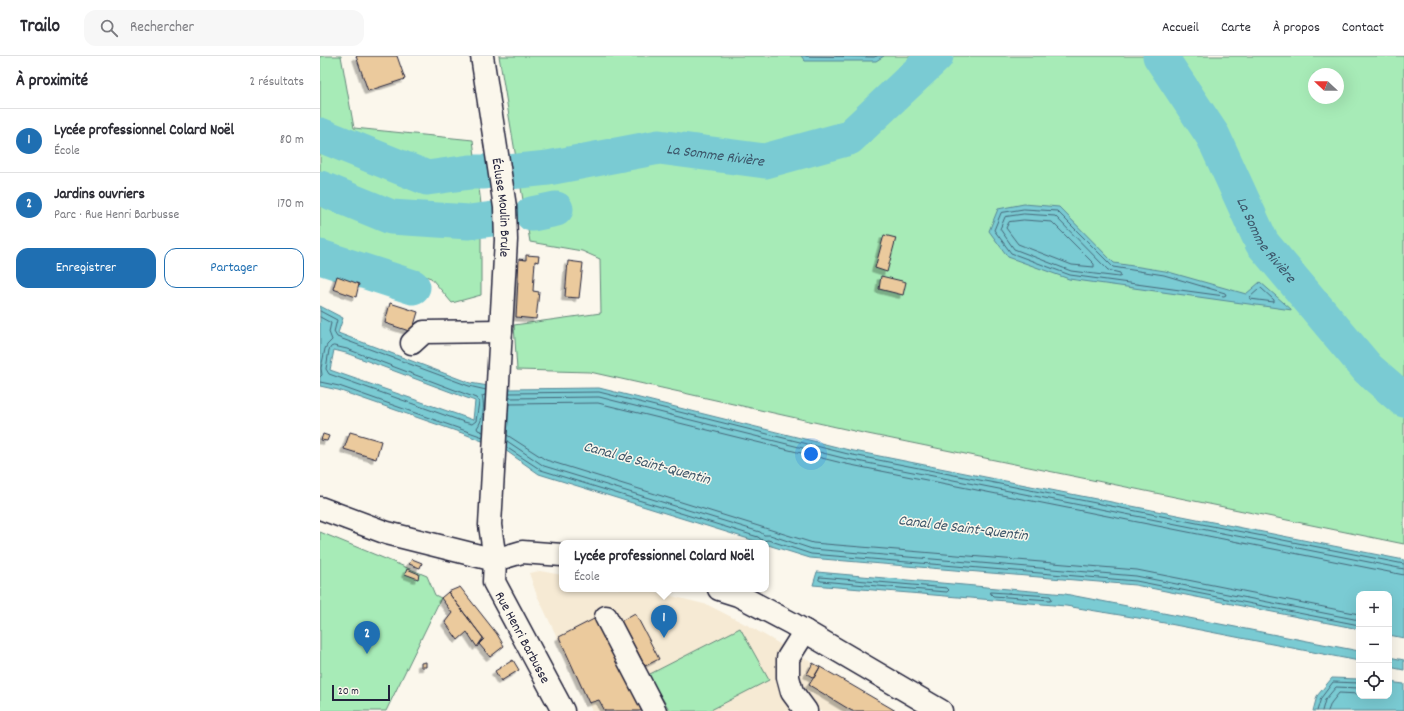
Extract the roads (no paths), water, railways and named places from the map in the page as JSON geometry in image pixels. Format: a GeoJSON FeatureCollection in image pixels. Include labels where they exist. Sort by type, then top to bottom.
{"type":"FeatureCollection","features":[{"type":"Feature","properties":{"kind":"street","name":"Écluse Moulin Brule"},"geometry":{"type":"LineString","coordinates":[[482,56],[505,207],[506,248],[492,480]]}},
{"type":"Feature","properties":{"kind":"street"},"geometry":{"type":"LineString","coordinates":[[412,343],[424,332],[501,331]]}},
{"type":"Feature","properties":{"kind":"street","name":"Rue Henri Barbusse"},"geometry":{"type":"LineString","coordinates":[[492,480],[490,525],[495,560],[494,582],[563,711]]}},
{"type":"Feature","properties":{"kind":"street"},"geometry":{"type":"LineString","coordinates":[[320,508],[387,533],[495,560],[522,552],[559,555]]}},
{"type":"Feature","properties":{"kind":"street"},"geometry":{"type":"LineString","coordinates":[[729,592],[738,595],[805,631],[941,711]]}},
{"type":"Feature","properties":{"kind":"street"},"geometry":{"type":"LineString","coordinates":[[606,617],[655,711]]}},
{"type":"Feature","properties":{"kind":"street"},"geometry":{"type":"LineString","coordinates":[[805,631],[788,658],[788,677],[792,692],[806,711]]}},
{"type":"Feature","properties":{"kind":"water"},"geometry":{"type":"Polygon","coordinates":[[[801,56],[884,56],[876,61],[805,61],[801,56]]]}},
{"type":"Feature","properties":{"kind":"water"},"geometry":{"type":"Polygon","coordinates":[[[1024,204],[1059,207],[1114,263],[1165,271],[1246,294],[1260,282],[1292,310],[1069,279],[1008,257],[989,231],[998,209],[1024,204]]]}},
{"type":"Feature","properties":{"kind":"water","name":"Canal de Saint-Quentin"},"geometry":{"type":"Polygon","coordinates":[[[320,306],[343,318],[338,333],[470,383],[507,389],[599,388],[849,450],[1404,560],[1404,638],[1392,636],[1392,591],[1356,591],[1356,628],[1135,585],[810,558],[769,545],[769,540],[752,540],[539,474],[505,450],[462,433],[338,390],[320,386],[320,306]],[[334,350],[330,370],[473,420],[475,401],[346,353],[334,350]]]}},
{"type":"Feature","properties":{"kind":"water"},"geometry":{"type":"Polygon","coordinates":[[[817,572],[1065,594],[1356,650],[1356,660],[1144,619],[1066,606],[813,585],[817,572]]]}},
{"type":"Feature","properties":{"kind":"water"},"geometry":{"type":"Polygon","coordinates":[[[1392,658],[1404,660],[1404,670],[1392,668],[1392,658]]]}},
{"type":"Feature","properties":{"kind":"water"},"geometry":{"type":"Polygon","coordinates":[[[1332,678],[1356,679],[1356,699],[1392,699],[1392,682],[1404,684],[1404,711],[1313,711],[1317,696],[1332,678]]]}},
{"type":"Feature","properties":{"kind":"waterway","name":"La Somme Rivière"},"geometry":{"type":"LineString","coordinates":[[509,172],[548,168],[659,147],[765,161],[849,138],[936,56]]}},
{"type":"Feature","properties":{"kind":"waterway","name":"La Somme Rivière"},"geometry":{"type":"LineString","coordinates":[[1160,56],[1213,136],[1262,243],[1368,369],[1404,400]]}},
{"type":"Feature","properties":{"kind":"waterway","name":"La Somme Rivière"},"geometry":{"type":"LineString","coordinates":[[320,135],[427,178],[470,172],[484,172]]}},
{"type":"Feature","properties":{"kind":"waterway"},"geometry":{"type":"LineString","coordinates":[[320,188],[391,217],[469,222],[493,219]]}},
{"type":"Feature","properties":{"kind":"waterway"},"geometry":{"type":"LineString","coordinates":[[532,214],[556,209]]}},
{"type":"Feature","properties":{"kind":"waterway"},"geometry":{"type":"LineString","coordinates":[[320,257],[413,287]]}},
{"type":"Feature","properties":{"kind":"place","name":"Lycée professionnel Colard Noël"},"geometry":{"type":"Point","coordinates":[664,638]}},
{"type":"Feature","properties":{"kind":"place","name":"Jardins ouvriers"},"geometry":{"type":"Point","coordinates":[367,654]}}]}
